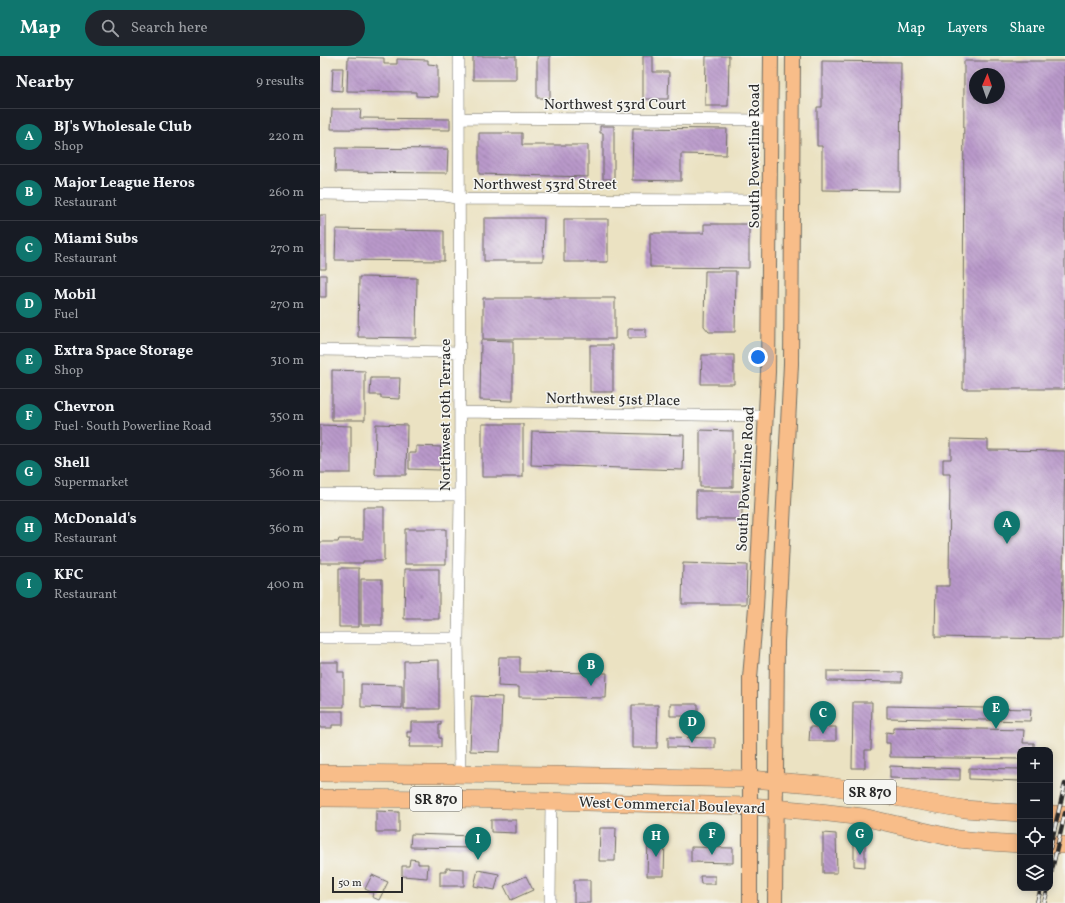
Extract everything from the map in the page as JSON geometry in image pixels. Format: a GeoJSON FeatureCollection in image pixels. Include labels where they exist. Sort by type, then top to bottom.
{"type":"FeatureCollection","features":[{"type":"Feature","properties":{"kind":"highway","name":"West Commercial Boulevard"},"geometry":{"type":"LineString","coordinates":[[320,773],[750,779],[857,790],[964,809],[1017,813]]}},
{"type":"Feature","properties":{"kind":"highway"},"geometry":{"type":"LineString","coordinates":[[320,779],[350,777],[370,773]]}},
{"type":"Feature","properties":{"kind":"highway","name":"West Commercial Boulevard"},"geometry":{"type":"LineString","coordinates":[[320,798],[551,801],[750,806],[863,817],[958,839],[1017,844]]}},
{"type":"Feature","properties":{"kind":"highway"},"geometry":{"type":"LineString","coordinates":[[1053,814],[1065,814]]}},
{"type":"Feature","properties":{"kind":"highway"},"geometry":{"type":"LineString","coordinates":[[1053,845],[1065,845]]}},
{"type":"Feature","properties":{"kind":"main road","name":"South Powerline Road"},"geometry":{"type":"LineString","coordinates":[[750,903],[750,678],[756,613],[768,372],[771,200],[771,56]]}},
{"type":"Feature","properties":{"kind":"main road"},"geometry":{"type":"LineString","coordinates":[[775,903],[777,642],[789,399],[793,56]]}},
{"type":"Feature","properties":{"kind":"main road"},"geometry":{"type":"LineString","coordinates":[[771,200],[780,206],[792,228]]}},
{"type":"Feature","properties":{"kind":"main road"},"geometry":{"type":"LineString","coordinates":[[768,372],[779,393],[789,399]]}},
{"type":"Feature","properties":{"kind":"main road"},"geometry":{"type":"LineString","coordinates":[[766,416],[775,421],[787,437]]}},
{"type":"Feature","properties":{"kind":"street","name":"Northwest 10th Terrace"},"geometry":{"type":"LineString","coordinates":[[459,56],[461,412],[458,638],[460,774]]}},
{"type":"Feature","properties":{"kind":"street","name":"Northwest 53rd Court"},"geometry":{"type":"LineString","coordinates":[[460,118],[771,120]]}},
{"type":"Feature","properties":{"kind":"street","name":"Northwest 53rd Street"},"geometry":{"type":"LineString","coordinates":[[320,194],[445,196],[461,199],[771,200]]}},
{"type":"Feature","properties":{"kind":"street"},"geometry":{"type":"LineString","coordinates":[[320,350],[460,352]]}},
{"type":"Feature","properties":{"kind":"street","name":"Northwest 51st Place"},"geometry":{"type":"LineString","coordinates":[[461,412],[766,416]]}},
{"type":"Feature","properties":{"kind":"street"},"geometry":{"type":"LineString","coordinates":[[320,494],[460,495]]}},
{"type":"Feature","properties":{"kind":"street"},"geometry":{"type":"LineString","coordinates":[[320,638],[458,638]]}},
{"type":"Feature","properties":{"kind":"street"},"geometry":{"type":"LineString","coordinates":[[550,903],[551,801]]}},
{"type":"Feature","properties":{"kind":"building"},"geometry":{"type":"Polygon","coordinates":[[[473,56],[516,56],[516,80],[473,80],[473,56]]]}},
{"type":"Feature","properties":{"kind":"building"},"geometry":{"type":"Polygon","coordinates":[[[537,56],[550,56],[550,98],[537,98],[537,56]]]}},
{"type":"Feature","properties":{"kind":"building"},"geometry":{"type":"Polygon","coordinates":[[[643,56],[653,56],[653,72],[669,72],[668,99],[643,99],[643,56]]]}},
{"type":"Feature","properties":{"kind":"building"},"geometry":{"type":"Polygon","coordinates":[[[706,56],[729,56],[728,106],[705,106],[706,56]]]}},
{"type":"Feature","properties":{"kind":"building"},"geometry":{"type":"Polygon","coordinates":[[[348,57],[384,58],[384,64],[397,64],[397,59],[428,60],[428,64],[438,65],[438,97],[416,96],[416,92],[347,91],[348,57]]]}},
{"type":"Feature","properties":{"kind":"building"},"geometry":{"type":"Polygon","coordinates":[[[822,61],[901,62],[900,191],[822,190],[822,146],[817,146],[817,107],[822,107],[822,61]]]}},
{"type":"Feature","properties":{"kind":"building"},"geometry":{"type":"Polygon","coordinates":[[[964,61],[1065,61],[1065,389],[963,389],[964,61]]]}},
{"type":"Feature","properties":{"kind":"building"},"geometry":{"type":"Polygon","coordinates":[[[333,68],[343,68],[342,91],[332,90],[333,68]]]}},
{"type":"Feature","properties":{"kind":"building"},"geometry":{"type":"Polygon","coordinates":[[[332,109],[361,109],[360,118],[450,119],[450,130],[331,129],[332,109]]]}},
{"type":"Feature","properties":{"kind":"building"},"geometry":{"type":"Polygon","coordinates":[[[600,126],[614,126],[614,179],[603,179],[603,133],[600,133],[600,126]]]}},
{"type":"Feature","properties":{"kind":"building"},"geometry":{"type":"Polygon","coordinates":[[[633,128],[727,129],[726,155],[681,154],[681,181],[632,180],[633,128]]]}},
{"type":"Feature","properties":{"kind":"building"},"geometry":{"type":"Polygon","coordinates":[[[479,133],[522,133],[522,145],[588,145],[588,177],[479,174],[479,133]]]}},
{"type":"Feature","properties":{"kind":"building"},"geometry":{"type":"Polygon","coordinates":[[[336,148],[448,149],[447,173],[335,172],[336,148]]]}},
{"type":"Feature","properties":{"kind":"building"},"geometry":{"type":"Polygon","coordinates":[[[320,215],[326,215],[326,269],[320,269],[320,215]]]}},
{"type":"Feature","properties":{"kind":"building"},"geometry":{"type":"Polygon","coordinates":[[[484,218],[544,218],[543,261],[484,261],[484,218]]]}},
{"type":"Feature","properties":{"kind":"building"},"geometry":{"type":"Polygon","coordinates":[[[564,219],[608,219],[608,262],[564,262],[564,219]]]}},
{"type":"Feature","properties":{"kind":"building"},"geometry":{"type":"Polygon","coordinates":[[[704,224],[749,224],[749,268],[650,267],[650,233],[704,233],[704,224]]]}},
{"type":"Feature","properties":{"kind":"building"},"geometry":{"type":"Polygon","coordinates":[[[336,229],[444,231],[444,261],[335,260],[336,229]]]}},
{"type":"Feature","properties":{"kind":"building"},"geometry":{"type":"Polygon","coordinates":[[[705,271],[736,271],[735,332],[709,332],[704,326],[705,271]]]}},
{"type":"Feature","properties":{"kind":"building"},"geometry":{"type":"Polygon","coordinates":[[[320,275],[326,275],[326,297],[320,297],[320,275]]]}},
{"type":"Feature","properties":{"kind":"building"},"geometry":{"type":"Polygon","coordinates":[[[359,277],[417,278],[416,338],[358,337],[359,277]]]}},
{"type":"Feature","properties":{"kind":"building"},"geometry":{"type":"Polygon","coordinates":[[[483,298],[615,298],[615,339],[483,339],[483,298]]]}},
{"type":"Feature","properties":{"kind":"building"},"geometry":{"type":"Polygon","coordinates":[[[628,329],[646,329],[646,338],[628,338],[628,329]]]}},
{"type":"Feature","properties":{"kind":"building"},"geometry":{"type":"Polygon","coordinates":[[[481,340],[513,341],[513,401],[480,400],[481,340]]]}},
{"type":"Feature","properties":{"kind":"building"},"geometry":{"type":"Polygon","coordinates":[[[590,345],[613,345],[613,392],[590,392],[590,345]]]}},
{"type":"Feature","properties":{"kind":"building"},"geometry":{"type":"Polygon","coordinates":[[[702,355],[734,355],[734,384],[701,384],[702,355]]]}},
{"type":"Feature","properties":{"kind":"building"},"geometry":{"type":"Polygon","coordinates":[[[332,370],[365,371],[365,420],[332,420],[332,370]]]}},
{"type":"Feature","properties":{"kind":"building"},"geometry":{"type":"Polygon","coordinates":[[[371,378],[400,378],[399,399],[381,398],[381,395],[370,395],[371,378]]]}},
{"type":"Feature","properties":{"kind":"building"},"geometry":{"type":"Polygon","coordinates":[[[376,424],[407,425],[406,475],[375,475],[376,424]]]}},
{"type":"Feature","properties":{"kind":"building"},"geometry":{"type":"Polygon","coordinates":[[[482,424],[523,424],[523,477],[482,477],[482,424]]]}},
{"type":"Feature","properties":{"kind":"building"},"geometry":{"type":"Polygon","coordinates":[[[320,425],[351,426],[351,473],[320,473],[320,425]]]}},
{"type":"Feature","properties":{"kind":"building"},"geometry":{"type":"Polygon","coordinates":[[[700,430],[733,431],[733,487],[700,487],[700,430]]]}},
{"type":"Feature","properties":{"kind":"building"},"geometry":{"type":"Polygon","coordinates":[[[532,431],[684,435],[683,470],[531,465],[532,431]]]}},
{"type":"Feature","properties":{"kind":"building"},"geometry":{"type":"Polygon","coordinates":[[[951,439],[988,440],[988,450],[1065,451],[1062,639],[935,637],[936,586],[949,586],[950,474],[943,474],[943,459],[951,459],[951,439]]]}},
{"type":"Feature","properties":{"kind":"building"},"geometry":{"type":"Polygon","coordinates":[[[416,446],[441,447],[440,470],[409,469],[409,453],[416,453],[416,446]]]}},
{"type":"Feature","properties":{"kind":"building"},"geometry":{"type":"Polygon","coordinates":[[[696,491],[742,491],[742,519],[696,519],[696,491]]]}},
{"type":"Feature","properties":{"kind":"building"},"geometry":{"type":"Polygon","coordinates":[[[363,507],[384,507],[384,561],[363,561],[363,563],[320,563],[320,542],[338,542],[339,539],[363,539],[363,507]]]}},
{"type":"Feature","properties":{"kind":"building"},"geometry":{"type":"Polygon","coordinates":[[[405,529],[446,529],[446,564],[405,564],[405,529]]]}},
{"type":"Feature","properties":{"kind":"building"},"geometry":{"type":"Polygon","coordinates":[[[683,563],[747,565],[746,604],[682,604],[683,563]]]}},
{"type":"Feature","properties":{"kind":"building"},"geometry":{"type":"Polygon","coordinates":[[[339,568],[359,568],[359,627],[339,627],[339,568]]]}},
{"type":"Feature","properties":{"kind":"building"},"geometry":{"type":"Polygon","coordinates":[[[405,569],[439,569],[439,619],[404,619],[405,569]]]}},
{"type":"Feature","properties":{"kind":"building"},"geometry":{"type":"Polygon","coordinates":[[[361,579],[382,579],[382,625],[361,625],[361,579]]]}},
{"type":"Feature","properties":{"kind":"building"},"geometry":{"type":"Polygon","coordinates":[[[499,657],[520,657],[520,672],[607,673],[606,698],[519,697],[519,687],[498,686],[499,657]]]}},
{"type":"Feature","properties":{"kind":"building"},"geometry":{"type":"Polygon","coordinates":[[[439,660],[439,709],[404,709],[404,661],[439,660]]]}},
{"type":"Feature","properties":{"kind":"building"},"geometry":{"type":"Polygon","coordinates":[[[320,662],[338,662],[338,672],[344,672],[344,707],[320,707],[320,662]]]}},
{"type":"Feature","properties":{"kind":"building"},"geometry":{"type":"Polygon","coordinates":[[[827,671],[902,672],[902,682],[827,681],[827,671]]]}},
{"type":"Feature","properties":{"kind":"building"},"geometry":{"type":"Polygon","coordinates":[[[361,684],[402,685],[402,708],[361,707],[361,684]]]}},
{"type":"Feature","properties":{"kind":"building"},"geometry":{"type":"Polygon","coordinates":[[[472,696],[502,697],[500,752],[470,751],[472,696]]]}},
{"type":"Feature","properties":{"kind":"building"},"geometry":{"type":"Polygon","coordinates":[[[853,702],[872,702],[871,750],[865,750],[865,768],[852,768],[853,702]]]}},
{"type":"Feature","properties":{"kind":"building"},"geometry":{"type":"Polygon","coordinates":[[[670,704],[698,704],[698,716],[670,716],[670,704]]]}},
{"type":"Feature","properties":{"kind":"building"},"geometry":{"type":"Polygon","coordinates":[[[632,705],[658,705],[657,748],[632,748],[632,705]]]}},
{"type":"Feature","properties":{"kind":"building"},"geometry":{"type":"Polygon","coordinates":[[[887,706],[1031,709],[1030,721],[887,718],[887,706]]]}},
{"type":"Feature","properties":{"kind":"building"},"geometry":{"type":"Polygon","coordinates":[[[320,711],[343,711],[343,725],[332,725],[332,728],[320,728],[320,711]]]}},
{"type":"Feature","properties":{"kind":"building"},"geometry":{"type":"Polygon","coordinates":[[[411,722],[441,722],[441,725],[439,725],[439,738],[441,738],[441,747],[409,747],[411,737],[407,737],[407,732],[411,732],[411,722]]]}},
{"type":"Feature","properties":{"kind":"building"},"geometry":{"type":"Polygon","coordinates":[[[810,727],[836,727],[836,741],[809,741],[810,727]]]}},
{"type":"Feature","properties":{"kind":"building"},"geometry":{"type":"Polygon","coordinates":[[[893,727],[1024,730],[1023,743],[1034,743],[1034,747],[1017,747],[1017,759],[890,757],[890,743],[886,743],[886,732],[893,733],[893,727]]]}},
{"type":"Feature","properties":{"kind":"building"},"geometry":{"type":"Polygon","coordinates":[[[668,737],[715,738],[715,748],[668,747],[668,737]]]}},
{"type":"Feature","properties":{"kind":"building"},"geometry":{"type":"Polygon","coordinates":[[[890,766],[960,769],[960,780],[890,778],[890,766]]]}},
{"type":"Feature","properties":{"kind":"building"},"geometry":{"type":"Polygon","coordinates":[[[969,768],[1017,769],[1017,781],[969,779],[969,768]]]}},
{"type":"Feature","properties":{"kind":"building"},"geometry":{"type":"Polygon","coordinates":[[[376,811],[399,812],[399,832],[376,832],[376,811]]]}},
{"type":"Feature","properties":{"kind":"building"},"geometry":{"type":"Polygon","coordinates":[[[491,820],[516,820],[516,833],[491,832],[491,820]]]}},
{"type":"Feature","properties":{"kind":"building"},"geometry":{"type":"Polygon","coordinates":[[[600,828],[616,828],[615,861],[599,861],[600,828]]]}},
{"type":"Feature","properties":{"kind":"building"},"geometry":{"type":"Polygon","coordinates":[[[823,833],[836,834],[837,873],[823,873],[823,833]]]}},
{"type":"Feature","properties":{"kind":"building"},"geometry":{"type":"Polygon","coordinates":[[[411,834],[476,836],[476,848],[410,847],[411,834]]]}},
{"type":"Feature","properties":{"kind":"building"},"geometry":{"type":"Polygon","coordinates":[[[648,837],[665,838],[664,876],[647,876],[648,837]]]}},
{"type":"Feature","properties":{"kind":"building"},"geometry":{"type":"Polygon","coordinates":[[[854,843],[865,843],[865,867],[854,866],[854,843]]]}},
{"type":"Feature","properties":{"kind":"building"},"geometry":{"type":"Polygon","coordinates":[[[691,847],[733,848],[733,863],[691,862],[691,847]]]}},
{"type":"Feature","properties":{"kind":"building"},"geometry":{"type":"Polygon","coordinates":[[[410,859],[418,860],[418,864],[428,864],[427,878],[402,876],[402,866],[409,866],[410,859]]]}},
{"type":"Feature","properties":{"kind":"building"},"geometry":{"type":"Polygon","coordinates":[[[446,868],[464,869],[464,886],[440,886],[440,871],[446,871],[446,868]]]}},
{"type":"Feature","properties":{"kind":"building"},"geometry":{"type":"Polygon","coordinates":[[[478,870],[499,874],[495,890],[474,886],[478,870]]]}},
{"type":"Feature","properties":{"kind":"building"},"geometry":{"type":"Polygon","coordinates":[[[372,875],[388,882],[379,900],[372,897],[373,893],[365,889],[372,875]]]}},
{"type":"Feature","properties":{"kind":"building"},"geometry":{"type":"Polygon","coordinates":[[[526,876],[533,890],[511,900],[504,886],[526,876]]]}},
{"type":"Feature","properties":{"kind":"building"},"geometry":{"type":"Polygon","coordinates":[[[700,876],[715,876],[715,884],[701,884],[700,876]]]}},
{"type":"Feature","properties":{"kind":"building"},"geometry":{"type":"Polygon","coordinates":[[[574,880],[590,880],[590,903],[574,903],[574,880]]]}},
{"type":"Feature","properties":{"kind":"railway"},"geometry":{"type":"LineString","coordinates":[[1053,835],[1065,784]]}},
{"type":"Feature","properties":{"kind":"railway"},"geometry":{"type":"LineString","coordinates":[[1053,865],[1065,813]]}},
{"type":"Feature","properties":{"kind":"railway"},"geometry":{"type":"LineString","coordinates":[[1037,903],[1040,891]]}},
{"type":"Feature","properties":{"kind":"railway"},"geometry":{"type":"LineString","coordinates":[[1044,903],[1047,891]]}},
{"type":"Feature","properties":{"kind":"place","name":"BJ's Wholesale Club"},"geometry":{"type":"Point","coordinates":[1007,544]}},
{"type":"Feature","properties":{"kind":"place","name":"Major League Heros"},"geometry":{"type":"Point","coordinates":[591,686]}},
{"type":"Feature","properties":{"kind":"place","name":"Extra Space Storage"},"geometry":{"type":"Point","coordinates":[996,729]}},
{"type":"Feature","properties":{"kind":"place","name":"Miami Subs"},"geometry":{"type":"Point","coordinates":[823,734]}},
{"type":"Feature","properties":{"kind":"place","name":"Mobil"},"geometry":{"type":"Point","coordinates":[692,743]}},
{"type":"Feature","properties":{"kind":"place","name":"Chevron"},"geometry":{"type":"Point","coordinates":[712,855]}},
{"type":"Feature","properties":{"kind":"place","name":"Shell"},"geometry":{"type":"Point","coordinates":[860,855]}},
{"type":"Feature","properties":{"kind":"place","name":"McDonald's"},"geometry":{"type":"Point","coordinates":[656,857]}},
{"type":"Feature","properties":{"kind":"place","name":"KFC"},"geometry":{"type":"Point","coordinates":[478,860]}}]}
